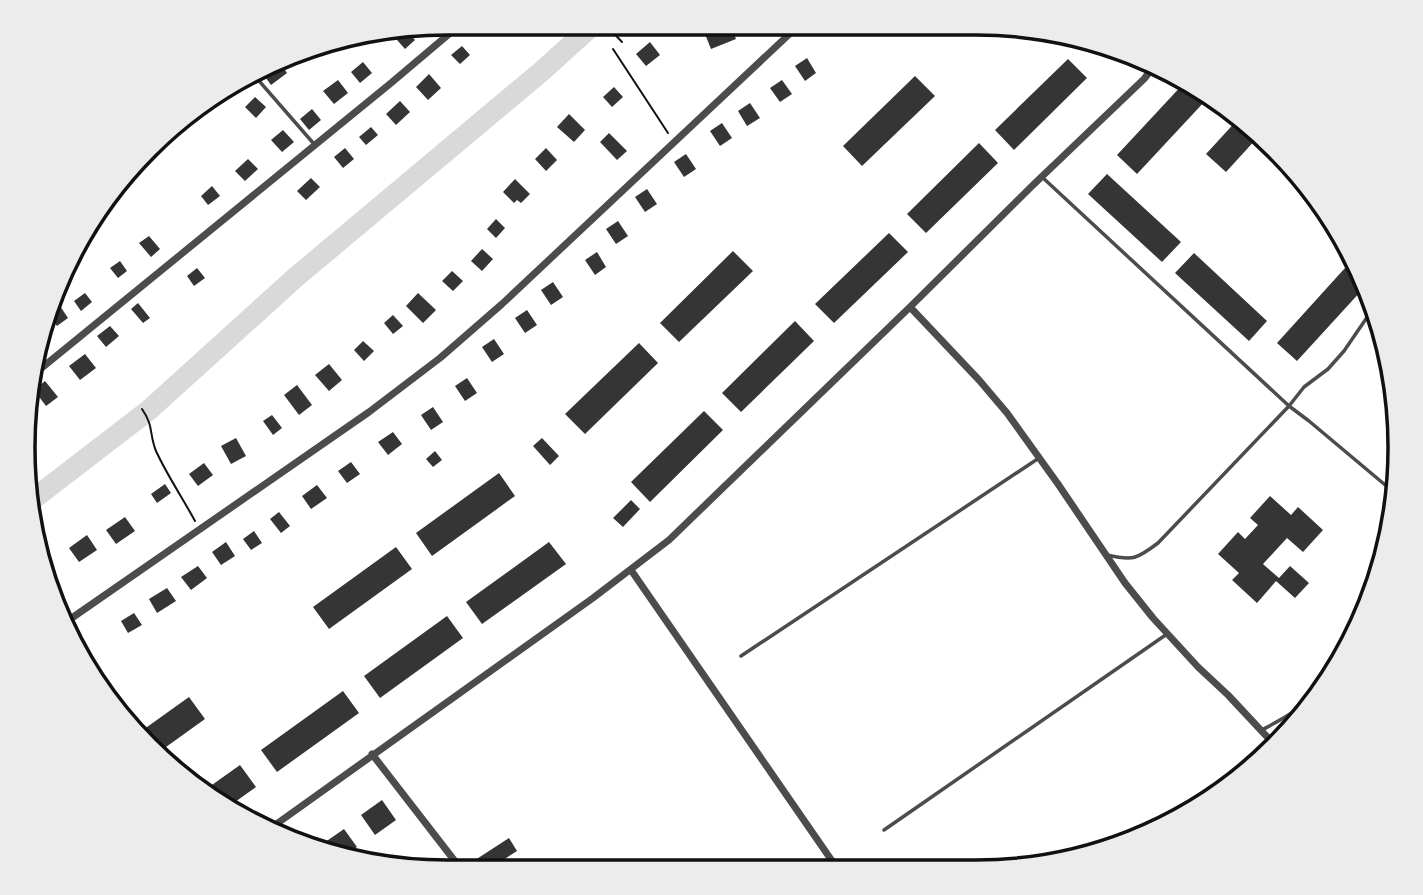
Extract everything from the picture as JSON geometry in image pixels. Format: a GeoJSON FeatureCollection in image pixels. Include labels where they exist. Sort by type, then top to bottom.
{"type":"FeatureCollection","features":[{"type":"Feature","properties":{"kind":"street"},"geometry":{"type":"LineString","coordinates":[[43,366],[448,35]]}},
{"type":"Feature","properties":{"kind":"street"},"geometry":{"type":"LineString","coordinates":[[72,618],[369,412],[440,358],[502,304],[788,35]]}},
{"type":"Feature","properties":{"kind":"street"},"geometry":{"type":"LineString","coordinates":[[278,823],[669,540],[1148,73]]}},
{"type":"Feature","properties":{"kind":"street"},"geometry":{"type":"LineString","coordinates":[[910,307],[1007,413],[1125,583],[1167,634],[1268,738]]}},
{"type":"Feature","properties":{"kind":"street"},"geometry":{"type":"LineString","coordinates":[[631,570],[831,860]]}},
{"type":"Feature","properties":{"kind":"street"},"geometry":{"type":"LineString","coordinates":[[372,754],[454,860]]}},
{"type":"Feature","properties":{"kind":"lane"},"geometry":{"type":"LineString","coordinates":[[259,81],[315,145]]}},
{"type":"Feature","properties":{"kind":"lane"},"geometry":{"type":"LineString","coordinates":[[1042,177],[1289,406],[1386,485]]}},
{"type":"Feature","properties":{"kind":"lane"},"geometry":{"type":"LineString","coordinates":[[1105,554],[1126,559],[1143,554],[1158,543],[1304,387],[1328,369],[1367,318]]}},
{"type":"Feature","properties":{"kind":"lane"},"geometry":{"type":"LineString","coordinates":[[741,656],[1039,458]]}},
{"type":"Feature","properties":{"kind":"lane"},"geometry":{"type":"LineString","coordinates":[[884,830],[1167,634]]}},
{"type":"Feature","properties":{"kind":"lane"},"geometry":{"type":"LineString","coordinates":[[1261,730],[1292,712]]}},
{"type":"Feature","properties":{"kind":"path"},"geometry":{"type":"LineString","coordinates":[[615,35],[622,42]]}},
{"type":"Feature","properties":{"kind":"path"},"geometry":{"type":"LineString","coordinates":[[613,49],[674,143]]}},
{"type":"Feature","properties":{"kind":"path"},"geometry":{"type":"LineString","coordinates":[[142,409],[152,426],[155,449],[200,530]]}},
{"type":"Feature","properties":{"kind":"building"},"geometry":{"type":"Polygon","coordinates":[[[705,35],[734,35],[736,39],[711,49],[705,35]]]}},
{"type":"Feature","properties":{"kind":"building"},"geometry":{"type":"Polygon","coordinates":[[[412,37],[415,40],[405,49],[396,39],[412,37]]]}},
{"type":"Feature","properties":{"kind":"building"},"geometry":{"type":"Polygon","coordinates":[[[650,42],[660,55],[646,66],[636,54],[650,42]]]}},
{"type":"Feature","properties":{"kind":"building"},"geometry":{"type":"Polygon","coordinates":[[[462,46],[470,55],[460,64],[451,55],[462,46]]]}},
{"type":"Feature","properties":{"kind":"building"},"geometry":{"type":"Polygon","coordinates":[[[807,58],[816,73],[805,81],[795,66],[807,58]]]}},
{"type":"Feature","properties":{"kind":"building"},"geometry":{"type":"Polygon","coordinates":[[[1068,59],[1087,78],[1014,150],[995,130],[1068,59]]]}},
{"type":"Feature","properties":{"kind":"building"},"geometry":{"type":"Polygon","coordinates":[[[363,62],[372,73],[360,83],[351,72],[363,62]]]}},
{"type":"Feature","properties":{"kind":"building"},"geometry":{"type":"Polygon","coordinates":[[[284,69],[287,73],[271,85],[266,78],[284,69]]]}},
{"type":"Feature","properties":{"kind":"building"},"geometry":{"type":"Polygon","coordinates":[[[429,74],[441,88],[428,100],[416,87],[429,74]]]}},
{"type":"Feature","properties":{"kind":"building"},"geometry":{"type":"Polygon","coordinates":[[[915,76],[935,96],[862,166],[843,146],[915,76]]]}},
{"type":"Feature","properties":{"kind":"building"},"geometry":{"type":"Polygon","coordinates":[[[338,80],[348,93],[334,104],[323,91],[338,80]]]}},
{"type":"Feature","properties":{"kind":"building"},"geometry":{"type":"Polygon","coordinates":[[[782,80],[792,94],[780,102],[770,88],[782,80]]]}},
{"type":"Feature","properties":{"kind":"building"},"geometry":{"type":"Polygon","coordinates":[[[614,87],[623,97],[612,107],[603,97],[614,87]]]}},
{"type":"Feature","properties":{"kind":"building"},"geometry":{"type":"Polygon","coordinates":[[[1179,88],[1203,104],[1137,174],[1117,155],[1179,88]]]}},
{"type":"Feature","properties":{"kind":"building"},"geometry":{"type":"Polygon","coordinates":[[[255,97],[266,107],[256,118],[245,107],[255,97]]]}},
{"type":"Feature","properties":{"kind":"building"},"geometry":{"type":"Polygon","coordinates":[[[400,101],[410,112],[396,125],[386,114],[400,101]]]}},
{"type":"Feature","properties":{"kind":"building"},"geometry":{"type":"Polygon","coordinates":[[[750,103],[760,118],[747,126],[738,111],[750,103]]]}},
{"type":"Feature","properties":{"kind":"building"},"geometry":{"type":"Polygon","coordinates":[[[312,109],[321,120],[309,130],[300,119],[312,109]]]}},
{"type":"Feature","properties":{"kind":"building"},"geometry":{"type":"Polygon","coordinates":[[[569,114],[585,130],[574,142],[557,127],[569,114]]]}},
{"type":"Feature","properties":{"kind":"building"},"geometry":{"type":"Polygon","coordinates":[[[722,123],[732,138],[720,146],[710,131],[722,123]]]}},
{"type":"Feature","properties":{"kind":"building"},"geometry":{"type":"Polygon","coordinates":[[[1233,125],[1253,143],[1226,172],[1206,154],[1233,125]]]}},
{"type":"Feature","properties":{"kind":"building"},"geometry":{"type":"Polygon","coordinates":[[[371,127],[378,135],[366,145],[359,137],[371,127]]]}},
{"type":"Feature","properties":{"kind":"building"},"geometry":{"type":"Polygon","coordinates":[[[283,130],[294,142],[282,152],[271,140],[283,130]]]}},
{"type":"Feature","properties":{"kind":"building"},"geometry":{"type":"Polygon","coordinates":[[[609,133],[627,151],[617,160],[600,142],[609,133]]]}},
{"type":"Feature","properties":{"kind":"building"},"geometry":{"type":"Polygon","coordinates":[[[979,143],[998,163],[926,233],[907,214],[979,143]]]}},
{"type":"Feature","properties":{"kind":"building"},"geometry":{"type":"Polygon","coordinates":[[[345,148],[354,159],[343,168],[334,157],[345,148]]]}},
{"type":"Feature","properties":{"kind":"building"},"geometry":{"type":"Polygon","coordinates":[[[546,148],[557,160],[546,171],[535,159],[546,148]]]}},
{"type":"Feature","properties":{"kind":"building"},"geometry":{"type":"Polygon","coordinates":[[[686,154],[696,169],[684,177],[674,162],[686,154]]]}},
{"type":"Feature","properties":{"kind":"building"},"geometry":{"type":"Polygon","coordinates":[[[248,159],[258,169],[245,181],[235,171],[248,159]]]}},
{"type":"Feature","properties":{"kind":"building"},"geometry":{"type":"Polygon","coordinates":[[[1107,174],[1181,242],[1162,262],[1088,194],[1107,174]]]}},
{"type":"Feature","properties":{"kind":"building"},"geometry":{"type":"Polygon","coordinates":[[[311,178],[320,187],[306,200],[297,191],[311,178]]]}},
{"type":"Feature","properties":{"kind":"building"},"geometry":{"type":"Polygon","coordinates":[[[515,179],[530,194],[521,203],[517,200],[514,203],[503,192],[515,179]]]}},
{"type":"Feature","properties":{"kind":"building"},"geometry":{"type":"Polygon","coordinates":[[[212,186],[220,196],[208,205],[201,196],[212,186]]]}},
{"type":"Feature","properties":{"kind":"building"},"geometry":{"type":"Polygon","coordinates":[[[647,189],[657,204],[645,212],[635,197],[647,189]]]}},
{"type":"Feature","properties":{"kind":"building"},"geometry":{"type":"Polygon","coordinates":[[[496,219],[505,228],[496,238],[487,229],[496,219]]]}},
{"type":"Feature","properties":{"kind":"building"},"geometry":{"type":"Polygon","coordinates":[[[618,221],[628,236],[616,244],[606,229],[618,221]]]}},
{"type":"Feature","properties":{"kind":"building"},"geometry":{"type":"Polygon","coordinates":[[[889,233],[908,252],[834,323],[815,304],[889,233]]]}},
{"type":"Feature","properties":{"kind":"building"},"geometry":{"type":"Polygon","coordinates":[[[149,236],[160,249],[151,257],[139,243],[149,236]]]}},
{"type":"Feature","properties":{"kind":"building"},"geometry":{"type":"Polygon","coordinates":[[[482,249],[493,259],[482,271],[471,261],[482,249]]]}},
{"type":"Feature","properties":{"kind":"building"},"geometry":{"type":"Polygon","coordinates":[[[733,251],[753,271],[679,342],[660,323],[733,251]]]}},
{"type":"Feature","properties":{"kind":"building"},"geometry":{"type":"Polygon","coordinates":[[[597,252],[606,267],[595,275],[585,260],[597,252]]]}},
{"type":"Feature","properties":{"kind":"building"},"geometry":{"type":"Polygon","coordinates":[[[1194,253],[1267,321],[1249,341],[1175,273],[1194,253]]]}},
{"type":"Feature","properties":{"kind":"building"},"geometry":{"type":"Polygon","coordinates":[[[120,261],[127,271],[118,278],[110,268],[120,261]]]}},
{"type":"Feature","properties":{"kind":"building"},"geometry":{"type":"Polygon","coordinates":[[[197,268],[205,278],[194,286],[187,276],[197,268]]]}},
{"type":"Feature","properties":{"kind":"building"},"geometry":{"type":"Polygon","coordinates":[[[1345,268],[1358,294],[1297,361],[1277,343],[1345,268]]]}},
{"type":"Feature","properties":{"kind":"building"},"geometry":{"type":"Polygon","coordinates":[[[452,271],[463,281],[453,291],[442,281],[452,271]]]}},
{"type":"Feature","properties":{"kind":"building"},"geometry":{"type":"Polygon","coordinates":[[[553,282],[563,297],[551,305],[541,290],[553,282]]]}},
{"type":"Feature","properties":{"kind":"building"},"geometry":{"type":"Polygon","coordinates":[[[85,293],[92,302],[81,311],[74,301],[85,293]]]}},
{"type":"Feature","properties":{"kind":"building"},"geometry":{"type":"Polygon","coordinates":[[[418,293],[436,310],[423,323],[406,306],[418,293]]]}},
{"type":"Feature","properties":{"kind":"building"},"geometry":{"type":"Polygon","coordinates":[[[138,303],[150,318],[143,323],[131,309],[138,303]]]}},
{"type":"Feature","properties":{"kind":"building"},"geometry":{"type":"Polygon","coordinates":[[[60,306],[68,318],[57,326],[55,323],[60,306]]]}},
{"type":"Feature","properties":{"kind":"building"},"geometry":{"type":"Polygon","coordinates":[[[527,310],[537,325],[525,333],[515,318],[527,310]]]}},
{"type":"Feature","properties":{"kind":"building"},"geometry":{"type":"Polygon","coordinates":[[[393,315],[403,326],[393,334],[384,323],[393,315]]]}},
{"type":"Feature","properties":{"kind":"building"},"geometry":{"type":"Polygon","coordinates":[[[795,321],[814,341],[741,412],[722,393],[795,321]]]}},
{"type":"Feature","properties":{"kind":"building"},"geometry":{"type":"Polygon","coordinates":[[[110,326],[119,336],[106,347],[97,336],[110,326]]]}},
{"type":"Feature","properties":{"kind":"building"},"geometry":{"type":"Polygon","coordinates":[[[494,339],[504,354],[492,362],[482,347],[494,339]]]}},
{"type":"Feature","properties":{"kind":"building"},"geometry":{"type":"Polygon","coordinates":[[[363,341],[374,351],[364,361],[354,350],[363,341]]]}},
{"type":"Feature","properties":{"kind":"building"},"geometry":{"type":"Polygon","coordinates":[[[639,343],[658,363],[585,434],[565,414],[639,343]]]}},
{"type":"Feature","properties":{"kind":"building"},"geometry":{"type":"Polygon","coordinates":[[[85,354],[96,368],[80,380],[69,366],[85,354]]]}},
{"type":"Feature","properties":{"kind":"building"},"geometry":{"type":"Polygon","coordinates":[[[329,364],[342,380],[329,391],[315,375],[329,364]]]}},
{"type":"Feature","properties":{"kind":"building"},"geometry":{"type":"Polygon","coordinates":[[[467,378],[477,393],[465,401],[455,386],[467,378]]]}},
{"type":"Feature","properties":{"kind":"building"},"geometry":{"type":"Polygon","coordinates":[[[45,381],[58,397],[46,406],[39,396],[40,385],[45,381]]]}},
{"type":"Feature","properties":{"kind":"building"},"geometry":{"type":"Polygon","coordinates":[[[297,385],[312,405],[299,415],[284,395],[297,385]]]}},
{"type":"Feature","properties":{"kind":"building"},"geometry":{"type":"Polygon","coordinates":[[[433,407],[443,422],[431,430],[421,415],[433,407]]]}},
{"type":"Feature","properties":{"kind":"building"},"geometry":{"type":"Polygon","coordinates":[[[704,411],[723,430],[650,502],[631,482],[704,411]]]}},
{"type":"Feature","properties":{"kind":"building"},"geometry":{"type":"Polygon","coordinates":[[[272,415],[282,428],[273,435],[263,421],[272,415]]]}},
{"type":"Feature","properties":{"kind":"building"},"geometry":{"type":"Polygon","coordinates":[[[393,432],[402,444],[388,455],[378,442],[393,432]]]}},
{"type":"Feature","properties":{"kind":"building"},"geometry":{"type":"Polygon","coordinates":[[[236,438],[246,456],[231,464],[221,446],[236,438]]]}},
{"type":"Feature","properties":{"kind":"building"},"geometry":{"type":"Polygon","coordinates":[[[542,438],[559,456],[550,465],[533,446],[542,438]]]}},
{"type":"Feature","properties":{"kind":"building"},"geometry":{"type":"Polygon","coordinates":[[[435,451],[442,460],[433,467],[426,459],[435,451]]]}},
{"type":"Feature","properties":{"kind":"building"},"geometry":{"type":"Polygon","coordinates":[[[351,462],[360,474],[347,483],[338,471],[351,462]]]}},
{"type":"Feature","properties":{"kind":"building"},"geometry":{"type":"Polygon","coordinates":[[[204,463],[213,475],[198,486],[189,474],[204,463]]]}},
{"type":"Feature","properties":{"kind":"building"},"geometry":{"type":"Polygon","coordinates":[[[499,473],[515,496],[432,556],[416,533],[499,473]]]}},
{"type":"Feature","properties":{"kind":"building"},"geometry":{"type":"Polygon","coordinates":[[[165,484],[171,493],[157,503],[151,494],[165,484]]]}},
{"type":"Feature","properties":{"kind":"building"},"geometry":{"type":"Polygon","coordinates":[[[317,485],[327,498],[311,509],[302,496],[317,485]]]}},
{"type":"Feature","properties":{"kind":"building"},"geometry":{"type":"Polygon","coordinates":[[[1270,496],[1291,515],[1298,507],[1323,530],[1303,552],[1287,538],[1263,564],[1279,578],[1290,566],[1309,583],[1295,598],[1276,581],[1257,603],[1232,580],[1239,573],[1218,554],[1238,532],[1245,539],[1258,525],[1250,518],[1270,496]]]}},
{"type":"Feature","properties":{"kind":"building"},"geometry":{"type":"Polygon","coordinates":[[[631,500],[640,509],[623,527],[613,518],[631,500]]]}},
{"type":"Feature","properties":{"kind":"building"},"geometry":{"type":"Polygon","coordinates":[[[279,512],[290,526],[281,533],[270,519],[279,512]]]}},
{"type":"Feature","properties":{"kind":"building"},"geometry":{"type":"Polygon","coordinates":[[[125,517],[135,531],[116,544],[106,530],[125,517]]]}},
{"type":"Feature","properties":{"kind":"building"},"geometry":{"type":"Polygon","coordinates":[[[254,531],[262,543],[251,550],[243,539],[254,531]]]}},
{"type":"Feature","properties":{"kind":"building"},"geometry":{"type":"Polygon","coordinates":[[[87,535],[97,550],[79,562],[69,548],[87,535]]]}},
{"type":"Feature","properties":{"kind":"building"},"geometry":{"type":"Polygon","coordinates":[[[226,542],[235,556],[221,565],[212,552],[226,542]]]}},
{"type":"Feature","properties":{"kind":"building"},"geometry":{"type":"Polygon","coordinates":[[[549,542],[566,564],[482,624],[466,602],[549,542]]]}},
{"type":"Feature","properties":{"kind":"building"},"geometry":{"type":"Polygon","coordinates":[[[396,547],[412,569],[329,629],[313,607],[396,547]]]}},
{"type":"Feature","properties":{"kind":"building"},"geometry":{"type":"Polygon","coordinates":[[[198,566],[207,578],[191,590],[181,577],[198,566]]]}},
{"type":"Feature","properties":{"kind":"building"},"geometry":{"type":"Polygon","coordinates":[[[167,588],[176,601],[157,613],[149,599],[167,588]]]}},
{"type":"Feature","properties":{"kind":"building"},"geometry":{"type":"Polygon","coordinates":[[[134,613],[142,625],[128,633],[121,621],[134,613]]]}},
{"type":"Feature","properties":{"kind":"building"},"geometry":{"type":"Polygon","coordinates":[[[447,616],[463,638],[380,698],[364,676],[447,616]]]}},
{"type":"Feature","properties":{"kind":"building"},"geometry":{"type":"Polygon","coordinates":[[[343,691],[359,713],[277,772],[261,750],[343,691]]]}},
{"type":"Feature","properties":{"kind":"building"},"geometry":{"type":"Polygon","coordinates":[[[189,697],[205,719],[165,748],[146,728],[189,697]]]}},
{"type":"Feature","properties":{"kind":"building"},"geometry":{"type":"Polygon","coordinates":[[[240,765],[256,787],[236,802],[211,785],[240,765]]]}},
{"type":"Feature","properties":{"kind":"building"},"geometry":{"type":"Polygon","coordinates":[[[382,800],[396,820],[375,835],[361,815],[382,800]]]}},
{"type":"Feature","properties":{"kind":"building"},"geometry":{"type":"Polygon","coordinates":[[[344,829],[357,847],[354,849],[326,841],[344,829]]]}},
{"type":"Feature","properties":{"kind":"building"},"geometry":{"type":"Polygon","coordinates":[[[509,838],[517,851],[503,860],[475,860],[509,838]]]}},
{"type":"Feature","properties":{"kind":"waterway"},"geometry":{"type":"LineString","coordinates":[[38,495],[149,410],[296,277],[582,35]]}}]}
